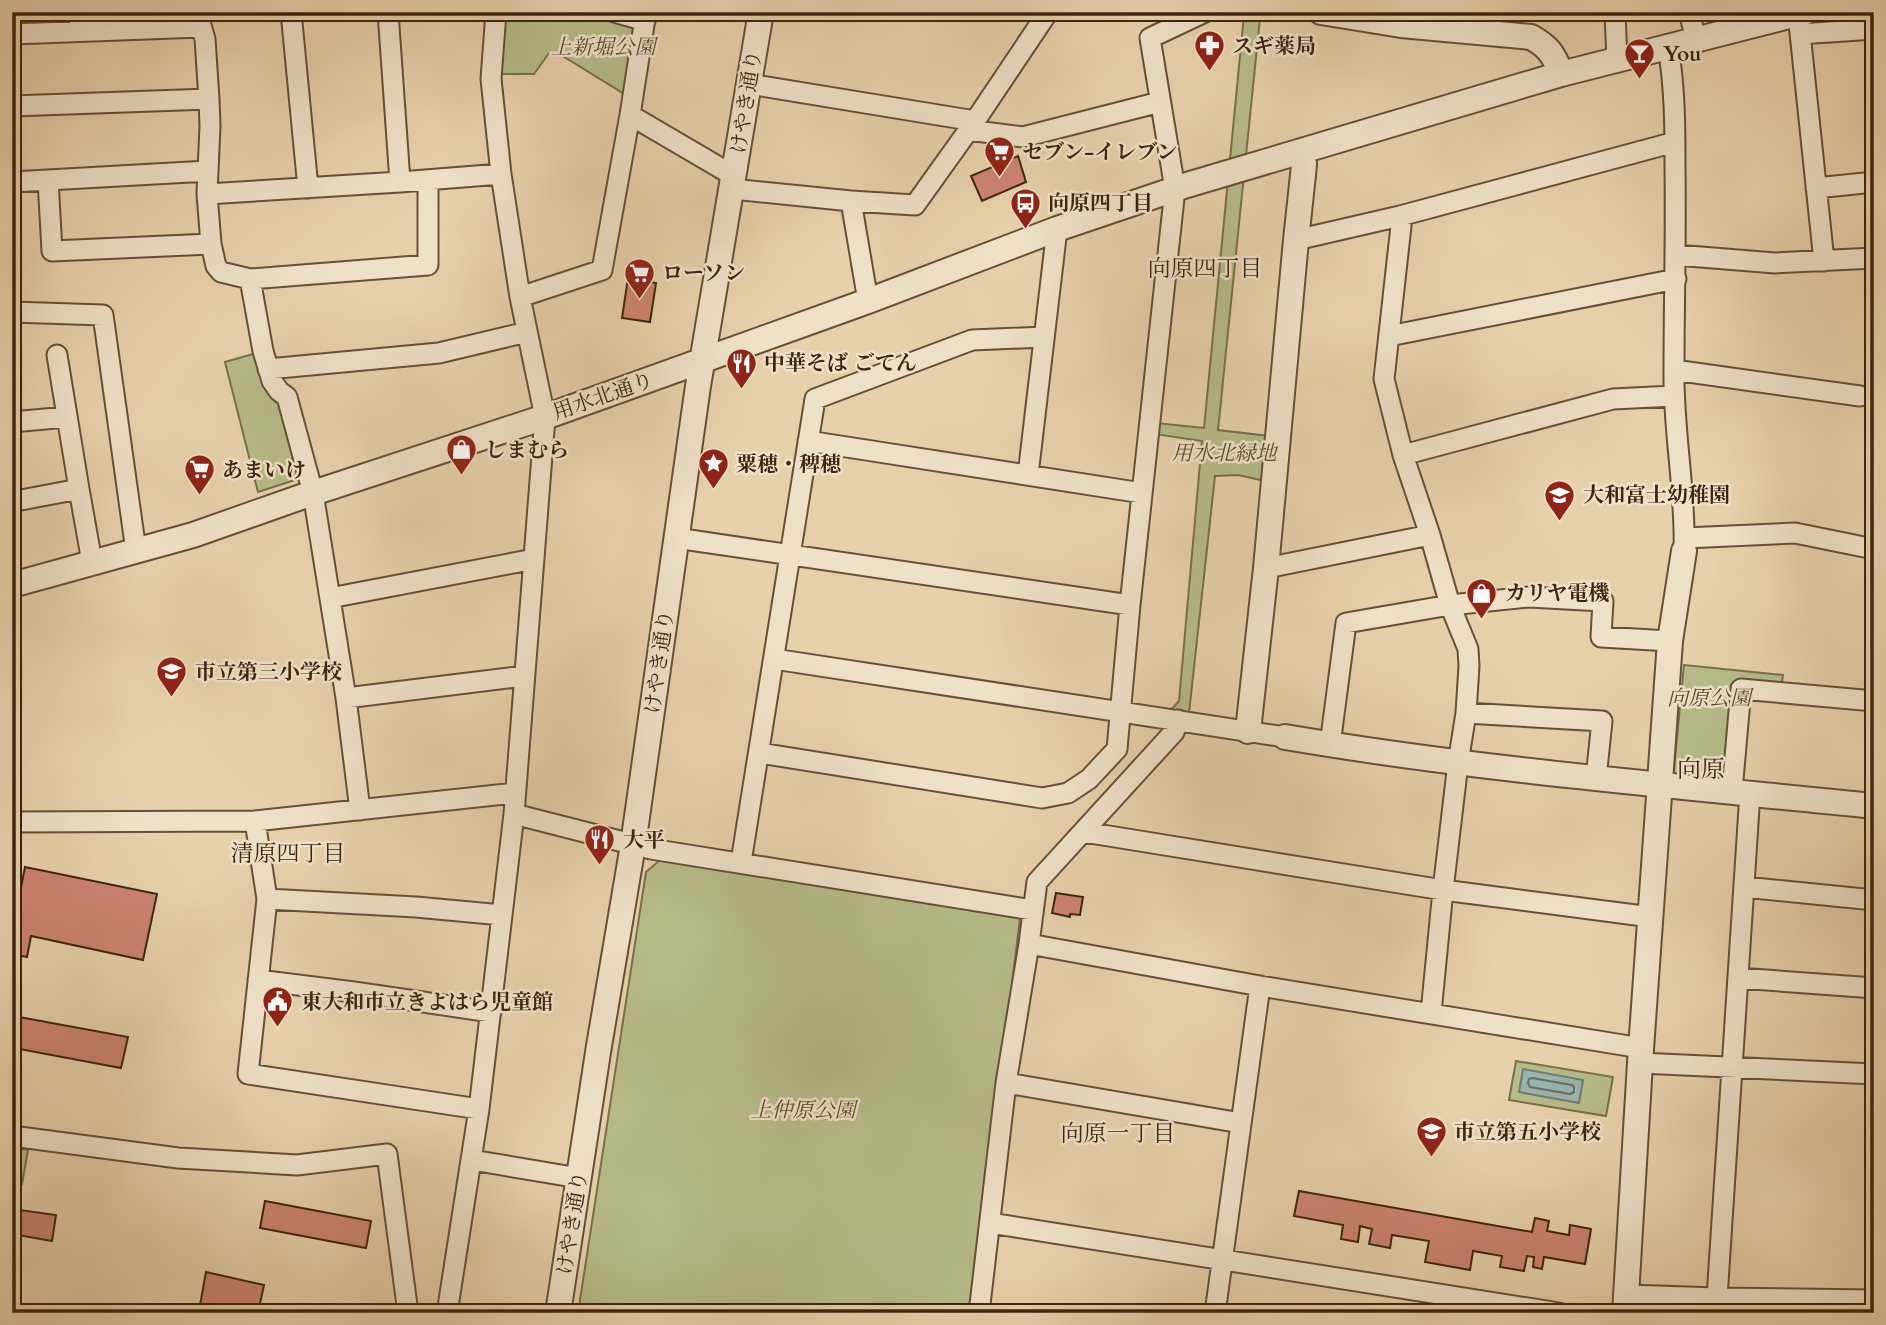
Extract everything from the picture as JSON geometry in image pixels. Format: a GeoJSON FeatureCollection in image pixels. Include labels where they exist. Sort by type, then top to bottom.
{"type":"FeatureCollection","features":[{"type":"Feature","properties":{"kind":"street"},"geometry":{"type":"LineString","coordinates":[[291,12],[308,188]]}},
{"type":"Feature","properties":{"kind":"street"},"geometry":{"type":"LineString","coordinates":[[387,12],[400,183]]}},
{"type":"Feature","properties":{"kind":"street"},"geometry":{"type":"LineString","coordinates":[[447,1313],[479,1110],[514,814],[545,417],[520,297],[501,174],[491,79],[496,12]]}},
{"type":"Feature","properties":{"kind":"street"},"geometry":{"type":"LineString","coordinates":[[520,297],[602,270],[645,17],[614,12]]}},
{"type":"Feature","properties":{"kind":"street","name":"けやき通り"},"geometry":{"type":"LineString","coordinates":[[558,1313],[633,845],[703,361],[761,12]]}},
{"type":"Feature","properties":{"kind":"street"},"geometry":{"type":"LineString","coordinates":[[630,115],[733,182],[851,201],[915,205],[1048,12]]}},
{"type":"Feature","properties":{"kind":"street"},"geometry":{"type":"LineString","coordinates":[[759,753],[1042,798],[1068,793],[1089,779],[1117,749],[1142,493],[1181,187],[1160,102],[1150,38],[1205,12]]}},
{"type":"Feature","properties":{"kind":"street"},"geometry":{"type":"LineString","coordinates":[[1321,12],[1401,25],[1531,37],[1554,56],[1561,74]]}},
{"type":"Feature","properties":{"kind":"street"},"geometry":{"type":"LineString","coordinates":[[1615,12],[1617,61]]}},
{"type":"Feature","properties":{"kind":"street"},"geometry":{"type":"LineString","coordinates":[[1689,12],[1696,39]]}},
{"type":"Feature","properties":{"kind":"street"},"geometry":{"type":"LineString","coordinates":[[12,34],[80,22],[199,20],[205,39],[209,99],[207,194],[211,244],[216,266],[221,272],[250,279],[428,265],[428,180]]}},
{"type":"Feature","properties":{"kind":"street"},"geometry":{"type":"LineString","coordinates":[[1824,261],[1801,20],[1874,29]]}},
{"type":"Feature","properties":{"kind":"street","name":"用水北通り"},"geometry":{"type":"LineString","coordinates":[[12,585],[193,535],[545,417],[868,301],[1057,229],[1181,187],[1561,74],[1696,39],[1801,20]]}},
{"type":"Feature","properties":{"kind":"street"},"geometry":{"type":"LineString","coordinates":[[1668,47],[1672,72],[1675,142],[1674,396],[1685,544],[1670,641],[1640,1055],[1626,1304],[1717,1305],[1874,1300]]}},
{"type":"Feature","properties":{"kind":"street"},"geometry":{"type":"LineString","coordinates":[[749,84],[1023,137],[1160,102]]}},
{"type":"Feature","properties":{"kind":"street"},"geometry":{"type":"LineString","coordinates":[[12,106],[209,99]]}},
{"type":"Feature","properties":{"kind":"street"},"geometry":{"type":"LineString","coordinates":[[1296,240],[1400,216],[1675,142]]}},
{"type":"Feature","properties":{"kind":"street"},"geometry":{"type":"LineString","coordinates":[[1248,731],[1304,164],[1301,152]]}},
{"type":"Feature","properties":{"kind":"street"},"geometry":{"type":"LineString","coordinates":[[12,182],[208,171]]}},
{"type":"Feature","properties":{"kind":"street"},"geometry":{"type":"LineString","coordinates":[[207,194],[400,183],[501,174]]}},
{"type":"Feature","properties":{"kind":"street"},"geometry":{"type":"LineString","coordinates":[[48,180],[52,251],[211,244]]}},
{"type":"Feature","properties":{"kind":"street"},"geometry":{"type":"LineString","coordinates":[[1816,188],[1874,182]]}},
{"type":"Feature","properties":{"kind":"street"},"geometry":{"type":"LineString","coordinates":[[851,201],[868,301]]}},
{"type":"Feature","properties":{"kind":"street"},"geometry":{"type":"LineString","coordinates":[[1400,216],[1384,379],[1404,455],[1450,605],[1468,649],[1469,666],[1466,713],[1443,890],[1431,1013]]}},
{"type":"Feature","properties":{"kind":"street"},"geometry":{"type":"LineString","coordinates":[[1028,475],[1057,229]]}},
{"type":"Feature","properties":{"kind":"street"},"geometry":{"type":"LineString","coordinates":[[1676,255],[1775,264],[1874,258]]}},
{"type":"Feature","properties":{"kind":"street"},"geometry":{"type":"LineString","coordinates":[[250,279],[271,380],[287,397],[313,493],[346,698],[360,810]]}},
{"type":"Feature","properties":{"kind":"street"},"geometry":{"type":"LineString","coordinates":[[1390,336],[1676,279]]}},
{"type":"Feature","properties":{"kind":"street"},"geometry":{"type":"LineString","coordinates":[[12,312],[103,315],[136,551]]}},
{"type":"Feature","properties":{"kind":"street"},"geometry":{"type":"LineString","coordinates":[[268,369],[439,352],[527,332]]}},
{"type":"Feature","properties":{"kind":"street"},"geometry":{"type":"LineString","coordinates":[[741,862],[815,399],[972,340],[1044,337]]}},
{"type":"Feature","properties":{"kind":"street"},"geometry":{"type":"LineString","coordinates":[[57,355],[92,562]]}},
{"type":"Feature","properties":{"kind":"street"},"geometry":{"type":"LineString","coordinates":[[1674,370],[1864,400]]}},
{"type":"Feature","properties":{"kind":"street"},"geometry":{"type":"LineString","coordinates":[[1404,455],[1613,399],[1674,396]]}},
{"type":"Feature","properties":{"kind":"street"},"geometry":{"type":"LineString","coordinates":[[12,422],[67,417]]}},
{"type":"Feature","properties":{"kind":"street"},"geometry":{"type":"LineString","coordinates":[[808,441],[1142,493]]}},
{"type":"Feature","properties":{"kind":"street"},"geometry":{"type":"LineString","coordinates":[[12,498],[21,500],[79,489]]}},
{"type":"Feature","properties":{"kind":"street"},"geometry":{"type":"LineString","coordinates":[[1685,544],[1795,534],[1874,550]]}},
{"type":"Feature","properties":{"kind":"street"},"geometry":{"type":"LineString","coordinates":[[1266,568],[1430,536]]}},
{"type":"Feature","properties":{"kind":"street"},"geometry":{"type":"LineString","coordinates":[[676,538],[1130,605]]}},
{"type":"Feature","properties":{"kind":"street"},"geometry":{"type":"LineString","coordinates":[[330,598],[534,559]]}},
{"type":"Feature","properties":{"kind":"street"},"geometry":{"type":"LineString","coordinates":[[1330,744],[1346,623],[1450,605],[1529,597],[1603,601],[1601,637],[1670,641]]}},
{"type":"Feature","properties":{"kind":"street"},"geometry":{"type":"LineString","coordinates":[[774,659],[1458,763],[1874,806]]}},
{"type":"Feature","properties":{"kind":"street"},"geometry":{"type":"LineString","coordinates":[[346,698],[524,676]]}},
{"type":"Feature","properties":{"kind":"street"},"geometry":{"type":"LineString","coordinates":[[1717,1305],[1744,887],[1741,689],[1874,701]]}},
{"type":"Feature","properties":{"kind":"street"},"geometry":{"type":"LineString","coordinates":[[1466,713],[1602,721],[1596,778]]}},
{"type":"Feature","properties":{"kind":"street"},"geometry":{"type":"LineString","coordinates":[[979,1313],[1006,1083],[1037,883],[1174,732],[1178,720]]}},
{"type":"Feature","properties":{"kind":"street"},"geometry":{"type":"LineString","coordinates":[[12,822],[255,821],[515,793]]}},
{"type":"Feature","properties":{"kind":"street"},"geometry":{"type":"LineString","coordinates":[[514,814],[633,845],[1032,910]]}},
{"type":"Feature","properties":{"kind":"street"},"geometry":{"type":"LineString","coordinates":[[255,821],[267,899],[248,1074],[479,1110]]}},
{"type":"Feature","properties":{"kind":"street"},"geometry":{"type":"LineString","coordinates":[[1084,832],[1443,890],[1651,917]]}},
{"type":"Feature","properties":{"kind":"street"},"geometry":{"type":"LineString","coordinates":[[1744,887],[1874,900]]}},
{"type":"Feature","properties":{"kind":"street"},"geometry":{"type":"LineString","coordinates":[[267,899],[416,906],[502,915]]}},
{"type":"Feature","properties":{"kind":"street"},"geometry":{"type":"LineString","coordinates":[[1029,944],[1260,986],[1431,1013],[1640,1055],[1732,1068],[1874,1074]]}},
{"type":"Feature","properties":{"kind":"street"},"geometry":{"type":"LineString","coordinates":[[1738,978],[1874,988]]}},
{"type":"Feature","properties":{"kind":"street"},"geometry":{"type":"LineString","coordinates":[[258,980],[491,1012]]}},
{"type":"Feature","properties":{"kind":"street"},"geometry":{"type":"LineString","coordinates":[[1215,1313],[1260,986]]}},
{"type":"Feature","properties":{"kind":"street"},"geometry":{"type":"LineString","coordinates":[[1006,1083],[1241,1124]]}},
{"type":"Feature","properties":{"kind":"street"},"geometry":{"type":"LineString","coordinates":[[12,1136],[162,1156],[298,1165],[387,1154],[408,1313]]}},
{"type":"Feature","properties":{"kind":"street"},"geometry":{"type":"LineString","coordinates":[[472,1160],[579,1178]]}},
{"type":"Feature","properties":{"kind":"street"},"geometry":{"type":"LineString","coordinates":[[989,1223],[1222,1260],[1481,1306],[1559,1313]]}},
{"type":"Feature","properties":{"kind":"green space","name":"上新堀公園"},"geometry":{"type":"Polygon","coordinates":[[[503,12],[582,12],[630,24],[635,33],[626,95],[561,55],[549,53],[534,74],[500,74],[503,12]]]}},
{"type":"Feature","properties":{"kind":"green space","name":"用水北緑地"},"geometry":{"type":"Polygon","coordinates":[[[1244,15],[1260,18],[1218,430],[1269,436],[1265,481],[1238,475],[1215,476],[1189,713],[1170,711],[1179,701],[1202,441],[1155,434],[1156,423],[1204,428],[1244,15]]]}},
{"type":"Feature","properties":{"kind":"green space"},"geometry":{"type":"Polygon","coordinates":[[[253,354],[278,401],[298,479],[258,492],[225,362],[253,354]]]}},
{"type":"Feature","properties":{"kind":"green space","name":"向原公園"},"geometry":{"type":"Polygon","coordinates":[[[1684,665],[1783,675],[1781,690],[1739,688],[1729,784],[1673,779],[1684,665]]]}},
{"type":"Feature","properties":{"kind":"green space","name":"上仲原公園"},"geometry":{"type":"Polygon","coordinates":[[[660,860],[1020,918],[972,1313],[578,1313],[646,872],[660,860]]]}},
{"type":"Feature","properties":{"kind":"green space"},"geometry":{"type":"Polygon","coordinates":[[[1516,1061],[1613,1077],[1606,1116],[1509,1100],[1516,1061]]]}},
{"type":"Feature","properties":{"kind":"green space"},"geometry":{"type":"Polygon","coordinates":[[[12,1147],[28,1150],[22,1184],[12,1182],[12,1147]]]}},
{"type":"Feature","properties":{"kind":"water"},"geometry":{"type":"Polygon","coordinates":[[[1523,1069],[1583,1080],[1579,1103],[1519,1092],[1523,1069]]]}},
{"type":"Feature","properties":{"kind":"building","name":"セブン-イレブン"},"geometry":{"type":"Polygon","coordinates":[[[1018,156],[1026,182],[982,201],[971,176],[1018,156]]]}},
{"type":"Feature","properties":{"kind":"building","name":"ローソン"},"geometry":{"type":"Polygon","coordinates":[[[628,278],[656,283],[650,322],[622,318],[628,278]]]}},
{"type":"Feature","properties":{"kind":"building"},"geometry":{"type":"Polygon","coordinates":[[[25,867],[157,894],[143,960],[31,936],[27,957],[12,954],[12,892],[20,893],[25,867]]]}},
{"type":"Feature","properties":{"kind":"building"},"geometry":{"type":"Polygon","coordinates":[[[1056,893],[1083,897],[1080,915],[1070,914],[1070,917],[1052,913],[1056,893]]]}},
{"type":"Feature","properties":{"kind":"building"},"geometry":{"type":"Polygon","coordinates":[[[19,1017],[128,1037],[121,1068],[14,1048],[19,1017]]]}},
{"type":"Feature","properties":{"kind":"building"},"geometry":{"type":"Polygon","coordinates":[[[1299,1191],[1532,1232],[1535,1218],[1549,1221],[1547,1231],[1569,1235],[1570,1225],[1591,1229],[1585,1264],[1544,1257],[1542,1269],[1533,1267],[1534,1257],[1527,1256],[1524,1271],[1500,1267],[1502,1256],[1473,1251],[1470,1270],[1425,1262],[1429,1241],[1392,1235],[1390,1248],[1369,1244],[1372,1229],[1360,1226],[1358,1242],[1341,1239],[1343,1225],[1294,1216],[1299,1191]]]}},
{"type":"Feature","properties":{"kind":"building"},"geometry":{"type":"Polygon","coordinates":[[[265,1201],[371,1221],[366,1248],[260,1228],[265,1201]]]}},
{"type":"Feature","properties":{"kind":"building"},"geometry":{"type":"Polygon","coordinates":[[[12,1209],[56,1215],[52,1241],[12,1234],[12,1209]]]}},
{"type":"Feature","properties":{"kind":"building"},"geometry":{"type":"Polygon","coordinates":[[[206,1272],[264,1285],[258,1313],[238,1313],[200,1305],[206,1272]]]}},
{"type":"Feature","properties":{"kind":"place","name":"スギ薬局"},"geometry":{"type":"Point","coordinates":[1209,73]}},
{"type":"Feature","properties":{"kind":"place","name":"You"},"geometry":{"type":"Point","coordinates":[1640,81]}},
{"type":"Feature","properties":{"kind":"place","name":"セブン-イレブン"},"geometry":{"type":"Point","coordinates":[999,179]}},
{"type":"Feature","properties":{"kind":"place","name":"向原四丁目"},"geometry":{"type":"Point","coordinates":[1025,230]}},
{"type":"Feature","properties":{"kind":"place","name":"ローソン"},"geometry":{"type":"Point","coordinates":[639,300]}},
{"type":"Feature","properties":{"kind":"place","name":"中華そば ごてん"},"geometry":{"type":"Point","coordinates":[741,390]}},
{"type":"Feature","properties":{"kind":"place","name":"しまむら"},"geometry":{"type":"Point","coordinates":[462,477]}},
{"type":"Feature","properties":{"kind":"place","name":"粟穂・稗穂"},"geometry":{"type":"Point","coordinates":[713,491]}},
{"type":"Feature","properties":{"kind":"place","name":"あまいけ"},"geometry":{"type":"Point","coordinates":[199,497]}},
{"type":"Feature","properties":{"kind":"place","name":"大和富士幼稚園"},"geometry":{"type":"Point","coordinates":[1560,522]}},
{"type":"Feature","properties":{"kind":"place","name":"カリヤ電機"},"geometry":{"type":"Point","coordinates":[1482,620]}},
{"type":"Feature","properties":{"kind":"place","name":"市立第三小学校"},"geometry":{"type":"Point","coordinates":[172,699]}},
{"type":"Feature","properties":{"kind":"place","name":"大平"},"geometry":{"type":"Point","coordinates":[600,867]}},
{"type":"Feature","properties":{"kind":"place","name":"東大和市立きよはら児童館"},"geometry":{"type":"Point","coordinates":[278,1029]}},
{"type":"Feature","properties":{"kind":"place","name":"市立第五小学校"},"geometry":{"type":"Point","coordinates":[1431,1159]}},
{"type":"Feature","properties":{"kind":"district","name":"向原四丁目"},"geometry":{"type":"Point","coordinates":[1205,268]}},
{"type":"Feature","properties":{"kind":"district","name":"向原"},"geometry":{"type":"Point","coordinates":[1701,769]}},
{"type":"Feature","properties":{"kind":"district","name":"清原四丁目"},"geometry":{"type":"Point","coordinates":[288,853]}},
{"type":"Feature","properties":{"kind":"district","name":"向原一丁目"},"geometry":{"type":"Point","coordinates":[1118,1133]}}]}
